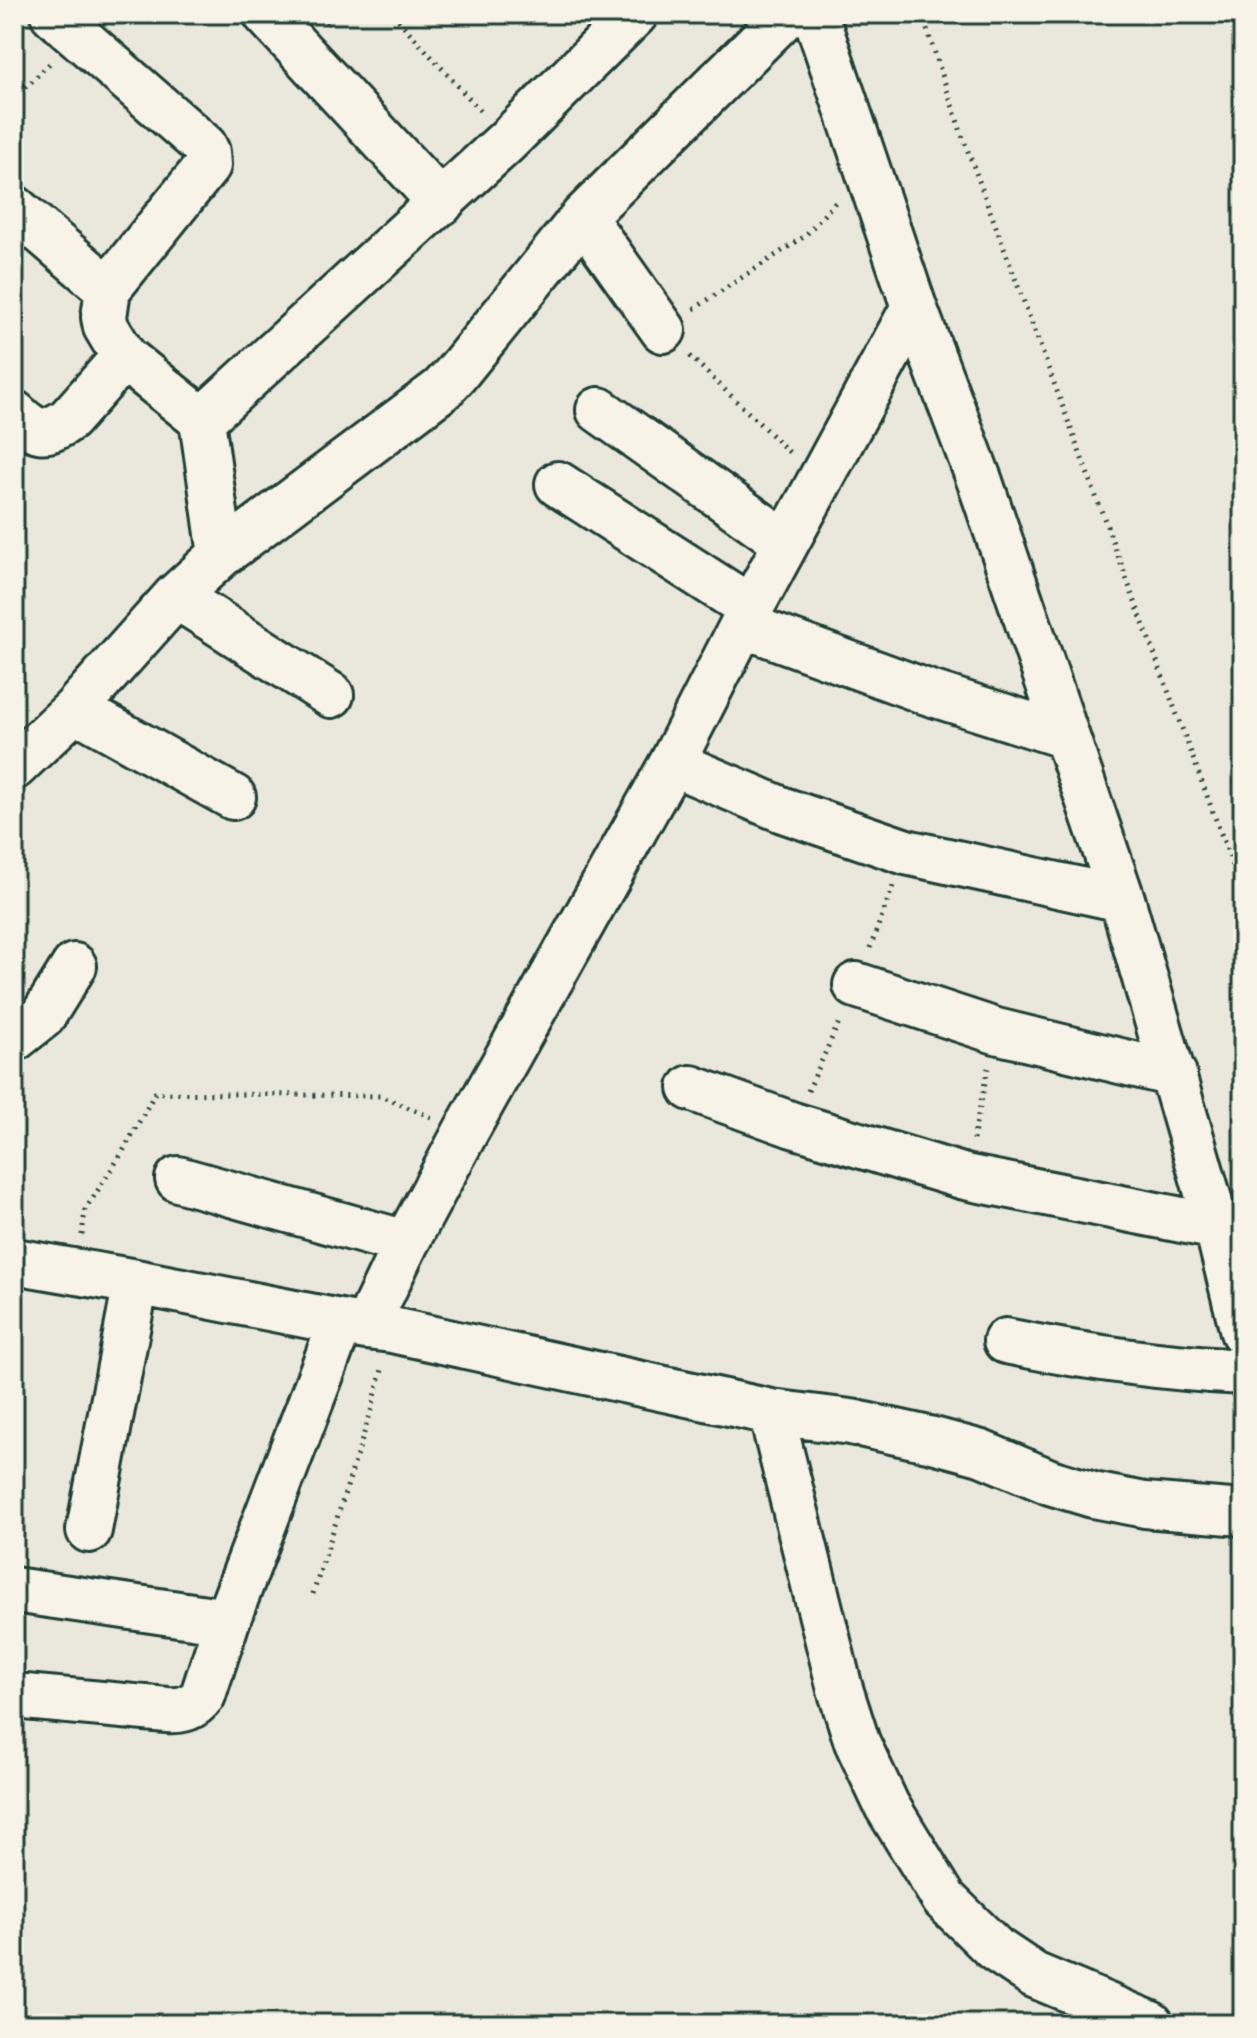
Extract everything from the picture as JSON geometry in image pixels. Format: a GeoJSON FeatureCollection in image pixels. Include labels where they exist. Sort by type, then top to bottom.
{"type":"FeatureCollection","features":[{"type":"Feature","properties":{"kind":"street"},"geometry":{"type":"LineString","coordinates":[[266,14],[441,203]]}},
{"type":"Feature","properties":{"kind":"street"},"geometry":{"type":"LineString","coordinates":[[202,420],[441,203],[635,14]]}},
{"type":"Feature","properties":{"kind":"street"},"geometry":{"type":"LineString","coordinates":[[17,758],[75,709],[176,596],[221,555],[442,389],[583,217],[787,14]]}},
{"type":"Feature","properties":{"kind":"street"},"geometry":{"type":"LineString","coordinates":[[815,14],[914,307],[980,482],[1122,899],[1217,1227],[1243,1332]]}},
{"type":"Feature","properties":{"kind":"street"},"geometry":{"type":"LineString","coordinates":[[66,24],[204,146],[209,158],[208,165],[108,289],[106,327],[124,357],[202,420],[221,555]]}},
{"type":"Feature","properties":{"kind":"street"},"geometry":{"type":"LineString","coordinates":[[14,208],[108,289]]}},
{"type":"Feature","properties":{"kind":"street"},"geometry":{"type":"LineString","coordinates":[[583,217],[663,330]]}},
{"type":"Feature","properties":{"kind":"street"},"geometry":{"type":"LineString","coordinates":[[14,1696],[179,1711],[195,1705],[203,1695],[227,1621],[406,1243],[672,763],[747,616],[914,307]]}},
{"type":"Feature","properties":{"kind":"street"},"geometry":{"type":"LineString","coordinates":[[14,413],[31,429],[46,431],[58,427],[69,419],[124,357]]}},
{"type":"Feature","properties":{"kind":"street"},"geometry":{"type":"LineString","coordinates":[[599,410],[786,543]]}},
{"type":"Feature","properties":{"kind":"street"},"geometry":{"type":"LineString","coordinates":[[558,484],[747,616],[927,692],[1066,736]]}},
{"type":"Feature","properties":{"kind":"street"},"geometry":{"type":"LineString","coordinates":[[176,596],[331,695]]}},
{"type":"Feature","properties":{"kind":"street"},"geometry":{"type":"LineString","coordinates":[[75,709],[233,797]]}},
{"type":"Feature","properties":{"kind":"street"},"geometry":{"type":"LineString","coordinates":[[672,763],[783,810],[906,852],[1122,899]]}},
{"type":"Feature","properties":{"kind":"street"},"geometry":{"type":"LineString","coordinates":[[14,1039],[43,1016],[74,966]]}},
{"type":"Feature","properties":{"kind":"street"},"geometry":{"type":"LineString","coordinates":[[856,985],[996,1031],[1174,1074]]}},
{"type":"Feature","properties":{"kind":"street"},"geometry":{"type":"LineString","coordinates":[[691,1088],[793,1125],[965,1177],[1217,1227]]}},
{"type":"Feature","properties":{"kind":"street"},"geometry":{"type":"LineString","coordinates":[[178,1179],[406,1243]]}},
{"type":"Feature","properties":{"kind":"street"},"geometry":{"type":"LineString","coordinates":[[14,1261],[366,1326],[771,1412],[851,1422],[981,1453],[1050,1482],[1093,1495],[1145,1505],[1243,1513]]}},
{"type":"Feature","properties":{"kind":"street"},"geometry":{"type":"LineString","coordinates":[[89,1530],[136,1282]]}},
{"type":"Feature","properties":{"kind":"street"},"geometry":{"type":"LineString","coordinates":[[1006,1341],[1078,1356],[1172,1368],[1243,1372]]}},
{"type":"Feature","properties":{"kind":"street"},"geometry":{"type":"LineString","coordinates":[[771,1412],[840,1689],[857,1742],[887,1806],[944,1899],[995,1949],[1034,1975],[1151,2024]]}},
{"type":"Feature","properties":{"kind":"street"},"geometry":{"type":"LineString","coordinates":[[14,1590],[227,1621]]}},
{"type":"Feature","properties":{"kind":"path"},"geometry":{"type":"LineString","coordinates":[[393,14],[507,141]]}},
{"type":"Feature","properties":{"kind":"path"},"geometry":{"type":"LineString","coordinates":[[922,14],[962,135],[1243,893]]}},
{"type":"Feature","properties":{"kind":"path"},"geometry":{"type":"LineString","coordinates":[[14,99],[66,24]]}},
{"type":"Feature","properties":{"kind":"path"},"geometry":{"type":"LineString","coordinates":[[819,481],[663,330],[805,236],[866,168]]}},
{"type":"Feature","properties":{"kind":"path"},"geometry":{"type":"LineString","coordinates":[[793,1125],[856,985],[906,852]]}},
{"type":"Feature","properties":{"kind":"path"},"geometry":{"type":"LineString","coordinates":[[965,1177],[996,1031]]}},
{"type":"Feature","properties":{"kind":"path"},"geometry":{"type":"LineString","coordinates":[[76,1272],[85,1210],[122,1153],[155,1093],[380,1096],[466,1131]]}},
{"type":"Feature","properties":{"kind":"path"},"geometry":{"type":"LineString","coordinates":[[313,1594],[372,1408],[366,1326]]}}]}
